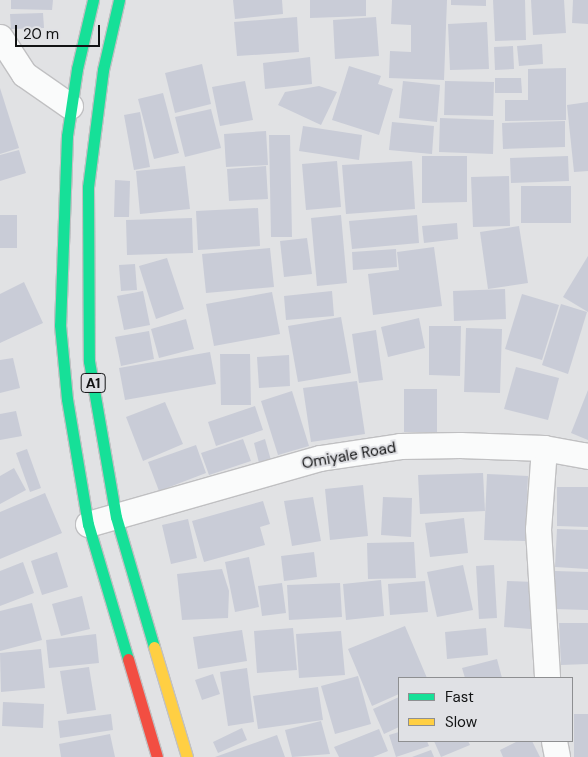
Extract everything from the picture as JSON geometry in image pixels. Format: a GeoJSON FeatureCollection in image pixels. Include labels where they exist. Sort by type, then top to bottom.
{"type":"FeatureCollection","features":[{"type":"Feature","properties":{"kind":"highway","name":"A1"},"geometry":{"type":"LineString","coordinates":[[93,0],[70,106],[62,196],[60,325],[67,399],[88,524],[157,757]]}},
{"type":"Feature","properties":{"kind":"highway","name":"A1"},"geometry":{"type":"LineString","coordinates":[[119,0],[94,124],[88,187],[87,282],[89,361],[116,517],[187,757]]}},
{"type":"Feature","properties":{"kind":"highway"},"geometry":{"type":"LineString","coordinates":[[60,283],[87,282]]}},
{"type":"Feature","properties":{"kind":"street"},"geometry":{"type":"LineString","coordinates":[[0,37],[24,74],[70,106]]}},
{"type":"Feature","properties":{"kind":"street","name":"Omiyale Road"},"geometry":{"type":"LineString","coordinates":[[88,524],[320,458],[400,446],[460,445],[544,448],[588,456]]}},
{"type":"Feature","properties":{"kind":"street"},"geometry":{"type":"LineString","coordinates":[[544,448],[538,529],[547,677]]}},
{"type":"Feature","properties":{"kind":"street"},"geometry":{"type":"LineString","coordinates":[[554,742],[557,757]]}},
{"type":"Feature","properties":{"kind":"building"},"geometry":{"type":"Polygon","coordinates":[[[11,0],[53,0],[52,10],[11,9],[11,0]]]}},
{"type":"Feature","properties":{"kind":"building"},"geometry":{"type":"Polygon","coordinates":[[[233,0],[282,0],[283,14],[235,19],[233,0]]]}},
{"type":"Feature","properties":{"kind":"building"},"geometry":{"type":"Polygon","coordinates":[[[310,0],[366,0],[366,16],[310,18],[310,0]]]}},
{"type":"Feature","properties":{"kind":"building"},"geometry":{"type":"Polygon","coordinates":[[[392,0],[447,0],[444,80],[389,78],[390,51],[411,52],[411,25],[391,24],[392,0]]]}},
{"type":"Feature","properties":{"kind":"building"},"geometry":{"type":"Polygon","coordinates":[[[451,0],[486,0],[486,6],[451,5],[451,0]]]}},
{"type":"Feature","properties":{"kind":"building"},"geometry":{"type":"Polygon","coordinates":[[[493,0],[525,0],[526,40],[495,41],[493,0]]]}},
{"type":"Feature","properties":{"kind":"building"},"geometry":{"type":"Polygon","coordinates":[[[531,0],[564,0],[566,33],[533,35],[531,0]]]}},
{"type":"Feature","properties":{"kind":"building"},"geometry":{"type":"Polygon","coordinates":[[[573,0],[588,0],[588,24],[572,23],[573,0]]]}},
{"type":"Feature","properties":{"kind":"building"},"geometry":{"type":"Polygon","coordinates":[[[43,13],[44,28],[11,29],[10,14],[43,13]]]}},
{"type":"Feature","properties":{"kind":"building"},"geometry":{"type":"Polygon","coordinates":[[[297,17],[299,52],[237,56],[234,22],[297,17]]]}},
{"type":"Feature","properties":{"kind":"building"},"geometry":{"type":"Polygon","coordinates":[[[376,17],[379,56],[335,59],[333,20],[376,17]]]}},
{"type":"Feature","properties":{"kind":"building"},"geometry":{"type":"Polygon","coordinates":[[[487,22],[489,69],[450,70],[448,24],[487,22]]]}},
{"type":"Feature","properties":{"kind":"building"},"geometry":{"type":"Polygon","coordinates":[[[542,44],[543,64],[519,66],[517,46],[542,44]]]}},
{"type":"Feature","properties":{"kind":"building"},"geometry":{"type":"Polygon","coordinates":[[[513,46],[514,69],[495,70],[494,47],[513,46]]]}},
{"type":"Feature","properties":{"kind":"building"},"geometry":{"type":"Polygon","coordinates":[[[310,57],[312,84],[265,89],[263,63],[310,57]]]}},
{"type":"Feature","properties":{"kind":"building"},"geometry":{"type":"Polygon","coordinates":[[[202,64],[211,104],[175,113],[165,73],[202,64]]]}},
{"type":"Feature","properties":{"kind":"building"},"geometry":{"type":"Polygon","coordinates":[[[349,66],[381,76],[378,84],[393,89],[379,135],[332,120],[349,66]]]}},
{"type":"Feature","properties":{"kind":"building"},"geometry":{"type":"Polygon","coordinates":[[[566,68],[566,120],[505,121],[505,100],[528,100],[528,69],[566,68]]]}},
{"type":"Feature","properties":{"kind":"building"},"geometry":{"type":"Polygon","coordinates":[[[495,78],[521,78],[522,93],[495,93],[495,78]]]}},
{"type":"Feature","properties":{"kind":"building"},"geometry":{"type":"Polygon","coordinates":[[[245,81],[253,120],[220,126],[212,87],[245,81]]]}},
{"type":"Feature","properties":{"kind":"building"},"geometry":{"type":"Polygon","coordinates":[[[403,81],[440,85],[437,122],[399,118],[403,81]]]}},
{"type":"Feature","properties":{"kind":"building"},"geometry":{"type":"Polygon","coordinates":[[[445,81],[494,82],[493,116],[444,115],[445,81]]]}},
{"type":"Feature","properties":{"kind":"building"},"geometry":{"type":"Polygon","coordinates":[[[319,86],[337,92],[321,125],[278,105],[285,92],[319,86]]]}},
{"type":"Feature","properties":{"kind":"building"},"geometry":{"type":"Polygon","coordinates":[[[0,88],[19,148],[0,154],[0,88]]]}},
{"type":"Feature","properties":{"kind":"building"},"geometry":{"type":"Polygon","coordinates":[[[163,93],[179,153],[154,159],[138,99],[163,93]]]}},
{"type":"Feature","properties":{"kind":"building"},"geometry":{"type":"Polygon","coordinates":[[[588,102],[588,171],[574,172],[567,105],[588,102]]]}},
{"type":"Feature","properties":{"kind":"building"},"geometry":{"type":"Polygon","coordinates":[[[211,109],[221,148],[185,157],[175,117],[211,109]]]}},
{"type":"Feature","properties":{"kind":"building"},"geometry":{"type":"Polygon","coordinates":[[[140,112],[150,167],[134,170],[124,115],[140,112]]]}},
{"type":"Feature","properties":{"kind":"building"},"geometry":{"type":"Polygon","coordinates":[[[440,118],[494,120],[493,154],[439,152],[440,118]]]}},
{"type":"Feature","properties":{"kind":"building"},"geometry":{"type":"Polygon","coordinates":[[[565,121],[565,147],[503,149],[502,123],[565,121]]]}},
{"type":"Feature","properties":{"kind":"building"},"geometry":{"type":"Polygon","coordinates":[[[392,122],[434,126],[432,154],[389,150],[392,122]]]}},
{"type":"Feature","properties":{"kind":"building"},"geometry":{"type":"Polygon","coordinates":[[[303,126],[362,135],[359,160],[299,151],[303,126]]]}},
{"type":"Feature","properties":{"kind":"building"},"geometry":{"type":"Polygon","coordinates":[[[266,131],[268,165],[226,167],[224,134],[266,131]]]}},
{"type":"Feature","properties":{"kind":"building"},"geometry":{"type":"Polygon","coordinates":[[[269,135],[290,135],[292,237],[271,237],[269,135]]]}},
{"type":"Feature","properties":{"kind":"building"},"geometry":{"type":"Polygon","coordinates":[[[19,150],[26,173],[0,181],[0,155],[19,150]]]}},
{"type":"Feature","properties":{"kind":"building"},"geometry":{"type":"Polygon","coordinates":[[[422,156],[467,156],[467,202],[422,203],[422,156]]]}},
{"type":"Feature","properties":{"kind":"building"},"geometry":{"type":"Polygon","coordinates":[[[568,156],[569,181],[511,183],[510,158],[568,156]]]}},
{"type":"Feature","properties":{"kind":"building"},"geometry":{"type":"Polygon","coordinates":[[[337,161],[341,207],[306,210],[302,164],[337,161]]]}},
{"type":"Feature","properties":{"kind":"building"},"geometry":{"type":"Polygon","coordinates":[[[412,161],[415,209],[346,214],[342,165],[412,161]]]}},
{"type":"Feature","properties":{"kind":"building"},"geometry":{"type":"Polygon","coordinates":[[[185,166],[190,209],[140,214],[136,171],[185,166]]]}},
{"type":"Feature","properties":{"kind":"building"},"geometry":{"type":"Polygon","coordinates":[[[266,166],[268,199],[229,201],[227,169],[266,166]]]}},
{"type":"Feature","properties":{"kind":"building"},"geometry":{"type":"Polygon","coordinates":[[[509,176],[510,226],[473,227],[471,177],[509,176]]]}},
{"type":"Feature","properties":{"kind":"building"},"geometry":{"type":"Polygon","coordinates":[[[115,180],[130,181],[129,217],[114,217],[115,180]]]}},
{"type":"Feature","properties":{"kind":"building"},"geometry":{"type":"Polygon","coordinates":[[[521,186],[571,186],[571,223],[521,223],[521,186]]]}},
{"type":"Feature","properties":{"kind":"building"},"geometry":{"type":"Polygon","coordinates":[[[258,208],[260,246],[198,250],[196,211],[258,208]]]}},
{"type":"Feature","properties":{"kind":"building"},"geometry":{"type":"Polygon","coordinates":[[[0,215],[17,215],[17,248],[0,248],[0,215]]]}},
{"type":"Feature","properties":{"kind":"building"},"geometry":{"type":"Polygon","coordinates":[[[341,215],[347,283],[317,286],[311,218],[341,215]]]}},
{"type":"Feature","properties":{"kind":"building"},"geometry":{"type":"Polygon","coordinates":[[[417,215],[419,243],[352,249],[349,221],[417,215]]]}},
{"type":"Feature","properties":{"kind":"building"},"geometry":{"type":"Polygon","coordinates":[[[192,218],[193,253],[127,255],[126,220],[192,218]]]}},
{"type":"Feature","properties":{"kind":"building"},"geometry":{"type":"Polygon","coordinates":[[[457,223],[458,239],[424,243],[422,226],[457,223]]]}},
{"type":"Feature","properties":{"kind":"building"},"geometry":{"type":"Polygon","coordinates":[[[519,226],[528,283],[488,289],[480,232],[519,226]]]}},
{"type":"Feature","properties":{"kind":"building"},"geometry":{"type":"Polygon","coordinates":[[[307,238],[312,274],[284,277],[280,241],[307,238]]]}},
{"type":"Feature","properties":{"kind":"building"},"geometry":{"type":"Polygon","coordinates":[[[434,247],[442,306],[373,315],[368,274],[399,270],[397,252],[434,247]]]}},
{"type":"Feature","properties":{"kind":"building"},"geometry":{"type":"Polygon","coordinates":[[[270,248],[274,287],[206,293],[202,254],[270,248]]]}},
{"type":"Feature","properties":{"kind":"building"},"geometry":{"type":"Polygon","coordinates":[[[396,249],[397,267],[353,270],[352,252],[396,249]]]}},
{"type":"Feature","properties":{"kind":"building"},"geometry":{"type":"Polygon","coordinates":[[[588,256],[588,312],[563,297],[588,256]]]}},
{"type":"Feature","properties":{"kind":"building"},"geometry":{"type":"Polygon","coordinates":[[[167,258],[184,309],[156,319],[139,266],[167,258]]]}},
{"type":"Feature","properties":{"kind":"building"},"geometry":{"type":"Polygon","coordinates":[[[135,264],[137,290],[121,291],[119,265],[135,264]]]}},
{"type":"Feature","properties":{"kind":"building"},"geometry":{"type":"Polygon","coordinates":[[[24,282],[43,323],[0,343],[0,294],[24,282]]]}},
{"type":"Feature","properties":{"kind":"building"},"geometry":{"type":"Polygon","coordinates":[[[505,289],[506,319],[454,321],[453,291],[505,289]]]}},
{"type":"Feature","properties":{"kind":"building"},"geometry":{"type":"Polygon","coordinates":[[[143,291],[150,325],[124,330],[117,296],[143,291]]]}},
{"type":"Feature","properties":{"kind":"building"},"geometry":{"type":"Polygon","coordinates":[[[332,291],[334,316],[286,320],[284,296],[332,291]]]}},
{"type":"Feature","properties":{"kind":"building"},"geometry":{"type":"Polygon","coordinates":[[[272,292],[280,334],[214,346],[206,304],[272,292]]]}},
{"type":"Feature","properties":{"kind":"building"},"geometry":{"type":"Polygon","coordinates":[[[522,294],[559,305],[542,360],[505,349],[522,294]]]}},
{"type":"Feature","properties":{"kind":"building"},"geometry":{"type":"Polygon","coordinates":[[[561,304],[587,312],[568,374],[542,365],[561,304]]]}},
{"type":"Feature","properties":{"kind":"building"},"geometry":{"type":"Polygon","coordinates":[[[341,317],[351,373],[298,382],[288,326],[341,317]]]}},
{"type":"Feature","properties":{"kind":"building"},"geometry":{"type":"Polygon","coordinates":[[[419,318],[425,348],[388,357],[381,327],[419,318]]]}},
{"type":"Feature","properties":{"kind":"building"},"geometry":{"type":"Polygon","coordinates":[[[186,319],[194,349],[159,358],[151,329],[186,319]]]}},
{"type":"Feature","properties":{"kind":"building"},"geometry":{"type":"Polygon","coordinates":[[[429,326],[461,326],[460,376],[429,375],[429,326]]]}},
{"type":"Feature","properties":{"kind":"building"},"geometry":{"type":"Polygon","coordinates":[[[466,328],[502,329],[500,393],[464,392],[466,328]]]}},
{"type":"Feature","properties":{"kind":"building"},"geometry":{"type":"Polygon","coordinates":[[[376,330],[383,380],[359,383],[352,334],[376,330]]]}},
{"type":"Feature","properties":{"kind":"building"},"geometry":{"type":"Polygon","coordinates":[[[149,331],[154,359],[121,366],[115,337],[149,331]]]}},
{"type":"Feature","properties":{"kind":"building"},"geometry":{"type":"Polygon","coordinates":[[[210,352],[216,384],[125,400],[119,368],[210,352]]]}},
{"type":"Feature","properties":{"kind":"building"},"geometry":{"type":"Polygon","coordinates":[[[220,354],[250,354],[251,405],[221,405],[220,354]]]}},
{"type":"Feature","properties":{"kind":"building"},"geometry":{"type":"Polygon","coordinates":[[[289,355],[290,386],[259,388],[257,357],[289,355]]]}},
{"type":"Feature","properties":{"kind":"building"},"geometry":{"type":"Polygon","coordinates":[[[13,358],[20,388],[0,393],[0,360],[13,358]]]}},
{"type":"Feature","properties":{"kind":"building"},"geometry":{"type":"Polygon","coordinates":[[[516,367],[559,378],[548,420],[504,409],[516,367]]]}},
{"type":"Feature","properties":{"kind":"building"},"geometry":{"type":"Polygon","coordinates":[[[357,381],[365,434],[311,442],[303,388],[357,381]]]}},
{"type":"Feature","properties":{"kind":"building"},"geometry":{"type":"Polygon","coordinates":[[[404,389],[437,389],[437,432],[404,432],[404,389]]]}},
{"type":"Feature","properties":{"kind":"building"},"geometry":{"type":"Polygon","coordinates":[[[588,390],[588,440],[571,433],[588,390]]]}},
{"type":"Feature","properties":{"kind":"building"},"geometry":{"type":"Polygon","coordinates":[[[292,391],[309,446],[278,455],[261,401],[292,391]]]}},
{"type":"Feature","properties":{"kind":"building"},"geometry":{"type":"Polygon","coordinates":[[[165,402],[183,444],[143,461],[126,417],[165,402]]]}},
{"type":"Feature","properties":{"kind":"building"},"geometry":{"type":"Polygon","coordinates":[[[255,406],[263,430],[216,446],[208,422],[255,406]]]}},
{"type":"Feature","properties":{"kind":"building"},"geometry":{"type":"Polygon","coordinates":[[[16,411],[22,436],[0,440],[0,414],[16,411]]]}},
{"type":"Feature","properties":{"kind":"building"},"geometry":{"type":"Polygon","coordinates":[[[243,439],[251,461],[209,475],[201,453],[243,439]]]}},
{"type":"Feature","properties":{"kind":"building"},"geometry":{"type":"Polygon","coordinates":[[[265,439],[272,464],[260,467],[254,443],[265,439]]]}},
{"type":"Feature","properties":{"kind":"building"},"geometry":{"type":"Polygon","coordinates":[[[196,445],[206,473],[159,491],[148,462],[196,445]]]}},
{"type":"Feature","properties":{"kind":"building"},"geometry":{"type":"Polygon","coordinates":[[[27,449],[41,488],[30,492],[16,453],[27,449]]]}},
{"type":"Feature","properties":{"kind":"building"},"geometry":{"type":"Polygon","coordinates":[[[14,468],[26,490],[0,504],[0,476],[14,468]]]}},
{"type":"Feature","properties":{"kind":"building"},"geometry":{"type":"Polygon","coordinates":[[[483,473],[485,511],[420,514],[418,475],[483,473]]]}},
{"type":"Feature","properties":{"kind":"building"},"geometry":{"type":"Polygon","coordinates":[[[487,474],[528,476],[525,541],[484,540],[487,474]]]}},
{"type":"Feature","properties":{"kind":"building"},"geometry":{"type":"Polygon","coordinates":[[[363,485],[368,536],[330,540],[325,489],[363,485]]]}},
{"type":"Feature","properties":{"kind":"building"},"geometry":{"type":"Polygon","coordinates":[[[557,487],[588,487],[588,527],[557,526],[557,487]]]}},
{"type":"Feature","properties":{"kind":"building"},"geometry":{"type":"Polygon","coordinates":[[[45,493],[62,533],[0,559],[0,512],[45,493]]]}},
{"type":"Feature","properties":{"kind":"building"},"geometry":{"type":"Polygon","coordinates":[[[313,497],[321,541],[292,546],[284,501],[313,497]]]}},
{"type":"Feature","properties":{"kind":"building"},"geometry":{"type":"Polygon","coordinates":[[[383,497],[412,498],[411,537],[381,535],[383,497]]]}},
{"type":"Feature","properties":{"kind":"building"},"geometry":{"type":"Polygon","coordinates":[[[263,501],[270,524],[260,527],[265,545],[204,562],[192,521],[263,501]]]}},
{"type":"Feature","properties":{"kind":"building"},"geometry":{"type":"Polygon","coordinates":[[[464,518],[468,553],[430,557],[425,523],[464,518]]]}},
{"type":"Feature","properties":{"kind":"building"},"geometry":{"type":"Polygon","coordinates":[[[188,519],[197,558],[171,564],[162,525],[188,519]]]}},
{"type":"Feature","properties":{"kind":"building"},"geometry":{"type":"Polygon","coordinates":[[[557,529],[588,530],[588,569],[555,567],[557,529]]]}},
{"type":"Feature","properties":{"kind":"building"},"geometry":{"type":"Polygon","coordinates":[[[414,542],[416,578],[368,579],[367,543],[414,542]]]}},
{"type":"Feature","properties":{"kind":"building"},"geometry":{"type":"Polygon","coordinates":[[[57,552],[68,587],[42,595],[31,561],[57,552]]]}},
{"type":"Feature","properties":{"kind":"building"},"geometry":{"type":"Polygon","coordinates":[[[314,552],[317,577],[284,581],[281,556],[314,552]]]}},
{"type":"Feature","properties":{"kind":"building"},"geometry":{"type":"Polygon","coordinates":[[[249,557],[259,607],[235,612],[225,562],[249,557]]]}},
{"type":"Feature","properties":{"kind":"building"},"geometry":{"type":"Polygon","coordinates":[[[23,562],[34,593],[0,606],[0,571],[23,562]]]}},
{"type":"Feature","properties":{"kind":"building"},"geometry":{"type":"Polygon","coordinates":[[[463,565],[473,610],[437,617],[427,572],[463,565]]]}},
{"type":"Feature","properties":{"kind":"building"},"geometry":{"type":"Polygon","coordinates":[[[494,565],[497,618],[479,619],[476,566],[494,565]]]}},
{"type":"Feature","properties":{"kind":"building"},"geometry":{"type":"Polygon","coordinates":[[[222,569],[229,591],[228,618],[182,620],[177,574],[222,569]]]}},
{"type":"Feature","properties":{"kind":"building"},"geometry":{"type":"Polygon","coordinates":[[[555,571],[588,572],[588,610],[554,609],[555,571]]]}},
{"type":"Feature","properties":{"kind":"building"},"geometry":{"type":"Polygon","coordinates":[[[381,580],[384,616],[346,620],[343,584],[381,580]]]}},
{"type":"Feature","properties":{"kind":"building"},"geometry":{"type":"Polygon","coordinates":[[[425,581],[428,612],[390,615],[388,584],[425,581]]]}},
{"type":"Feature","properties":{"kind":"building"},"geometry":{"type":"Polygon","coordinates":[[[507,581],[534,582],[531,629],[504,627],[507,581]]]}},
{"type":"Feature","properties":{"kind":"building"},"geometry":{"type":"Polygon","coordinates":[[[282,583],[286,613],[262,616],[258,586],[282,583]]]}},
{"type":"Feature","properties":{"kind":"building"},"geometry":{"type":"Polygon","coordinates":[[[340,583],[342,617],[289,620],[287,585],[340,583]]]}},
{"type":"Feature","properties":{"kind":"building"},"geometry":{"type":"Polygon","coordinates":[[[82,596],[90,629],[61,636],[52,604],[82,596]]]}},
{"type":"Feature","properties":{"kind":"building"},"geometry":{"type":"Polygon","coordinates":[[[32,603],[42,640],[0,651],[0,611],[32,603]]]}},
{"type":"Feature","properties":{"kind":"building"},"geometry":{"type":"Polygon","coordinates":[[[559,623],[588,623],[588,664],[561,665],[559,623]]]}},
{"type":"Feature","properties":{"kind":"building"},"geometry":{"type":"Polygon","coordinates":[[[405,626],[427,677],[398,677],[398,694],[372,706],[348,649],[405,626]]]}},
{"type":"Feature","properties":{"kind":"building"},"geometry":{"type":"Polygon","coordinates":[[[293,628],[297,670],[257,673],[254,631],[293,628]]]}},
{"type":"Feature","properties":{"kind":"building"},"geometry":{"type":"Polygon","coordinates":[[[486,628],[488,655],[447,659],[445,632],[486,628]]]}},
{"type":"Feature","properties":{"kind":"building"},"geometry":{"type":"Polygon","coordinates":[[[242,630],[247,661],[198,669],[193,637],[242,630]]]}},
{"type":"Feature","properties":{"kind":"building"},"geometry":{"type":"Polygon","coordinates":[[[341,631],[345,675],[299,678],[296,634],[341,631]]]}},
{"type":"Feature","properties":{"kind":"building"},"geometry":{"type":"Polygon","coordinates":[[[96,634],[99,663],[49,668],[46,640],[96,634]]]}},
{"type":"Feature","properties":{"kind":"building"},"geometry":{"type":"Polygon","coordinates":[[[41,649],[45,688],[1,692],[0,653],[41,649]]]}},
{"type":"Feature","properties":{"kind":"building"},"geometry":{"type":"Polygon","coordinates":[[[497,659],[502,677],[465,677],[462,668],[497,659]]]}},
{"type":"Feature","properties":{"kind":"building"},"geometry":{"type":"Polygon","coordinates":[[[89,667],[96,710],[67,714],[60,671],[89,667]]]}},
{"type":"Feature","properties":{"kind":"building"},"geometry":{"type":"Polygon","coordinates":[[[247,668],[254,722],[228,726],[220,672],[247,668]]]}},
{"type":"Feature","properties":{"kind":"building"},"geometry":{"type":"Polygon","coordinates":[[[213,674],[220,694],[202,700],[195,680],[213,674]]]}},
{"type":"Feature","properties":{"kind":"building"},"geometry":{"type":"Polygon","coordinates":[[[358,676],[371,724],[335,734],[321,686],[358,676]]]}},
{"type":"Feature","properties":{"kind":"building"},"geometry":{"type":"Polygon","coordinates":[[[318,687],[323,720],[258,729],[253,696],[318,687]]]}},
{"type":"Feature","properties":{"kind":"building"},"geometry":{"type":"Polygon","coordinates":[[[398,697],[398,727],[384,734],[373,709],[398,697]]]}},
{"type":"Feature","properties":{"kind":"building"},"geometry":{"type":"Polygon","coordinates":[[[3,702],[44,704],[43,728],[2,726],[3,702]]]}},
{"type":"Feature","properties":{"kind":"building"},"geometry":{"type":"Polygon","coordinates":[[[111,714],[113,730],[60,738],[58,721],[111,714]]]}},
{"type":"Feature","properties":{"kind":"building"},"geometry":{"type":"Polygon","coordinates":[[[574,714],[588,714],[588,757],[574,757],[574,714]]]}},
{"type":"Feature","properties":{"kind":"building"},"geometry":{"type":"Polygon","coordinates":[[[321,721],[330,754],[292,757],[285,730],[321,721]]]}},
{"type":"Feature","properties":{"kind":"building"},"geometry":{"type":"Polygon","coordinates":[[[242,728],[247,740],[218,753],[213,742],[242,728]]]}},
{"type":"Feature","properties":{"kind":"building"},"geometry":{"type":"Polygon","coordinates":[[[379,729],[388,751],[373,757],[339,757],[334,747],[379,729]]]}},
{"type":"Feature","properties":{"kind":"building"},"geometry":{"type":"Polygon","coordinates":[[[398,732],[398,742],[427,742],[429,746],[396,757],[389,735],[398,732]]]}},
{"type":"Feature","properties":{"kind":"building"},"geometry":{"type":"Polygon","coordinates":[[[110,734],[115,757],[61,757],[59,744],[110,734]]]}},
{"type":"Feature","properties":{"kind":"building"},"geometry":{"type":"Polygon","coordinates":[[[277,735],[285,757],[215,757],[277,735]]]}},
{"type":"Feature","properties":{"kind":"building"},"geometry":{"type":"Polygon","coordinates":[[[434,742],[468,742],[470,745],[441,757],[434,742]]]}},
{"type":"Feature","properties":{"kind":"building"},"geometry":{"type":"Polygon","coordinates":[[[516,742],[532,742],[540,757],[503,757],[500,750],[516,742]]]}},
{"type":"Feature","properties":{"kind":"building"},"geometry":{"type":"Polygon","coordinates":[[[431,750],[434,757],[412,757],[431,750]]]}},
{"type":"Feature","properties":{"kind":"traffic: fast"},"geometry":{"type":"LineString","coordinates":[[93,0],[77,69],[67,136],[60,325],[67,399],[88,524],[128,659]]}},
{"type":"Feature","properties":{"kind":"traffic: fast"},"geometry":{"type":"LineString","coordinates":[[119,0],[103,70],[88,187],[89,361],[116,517],[154,647]]}},
{"type":"Feature","properties":{"kind":"traffic: slow"},"geometry":{"type":"LineString","coordinates":[[154,647],[187,757]]}},
{"type":"Feature","properties":{"kind":"traffic: jam"},"geometry":{"type":"LineString","coordinates":[[128,659],[157,757]]}}]}
